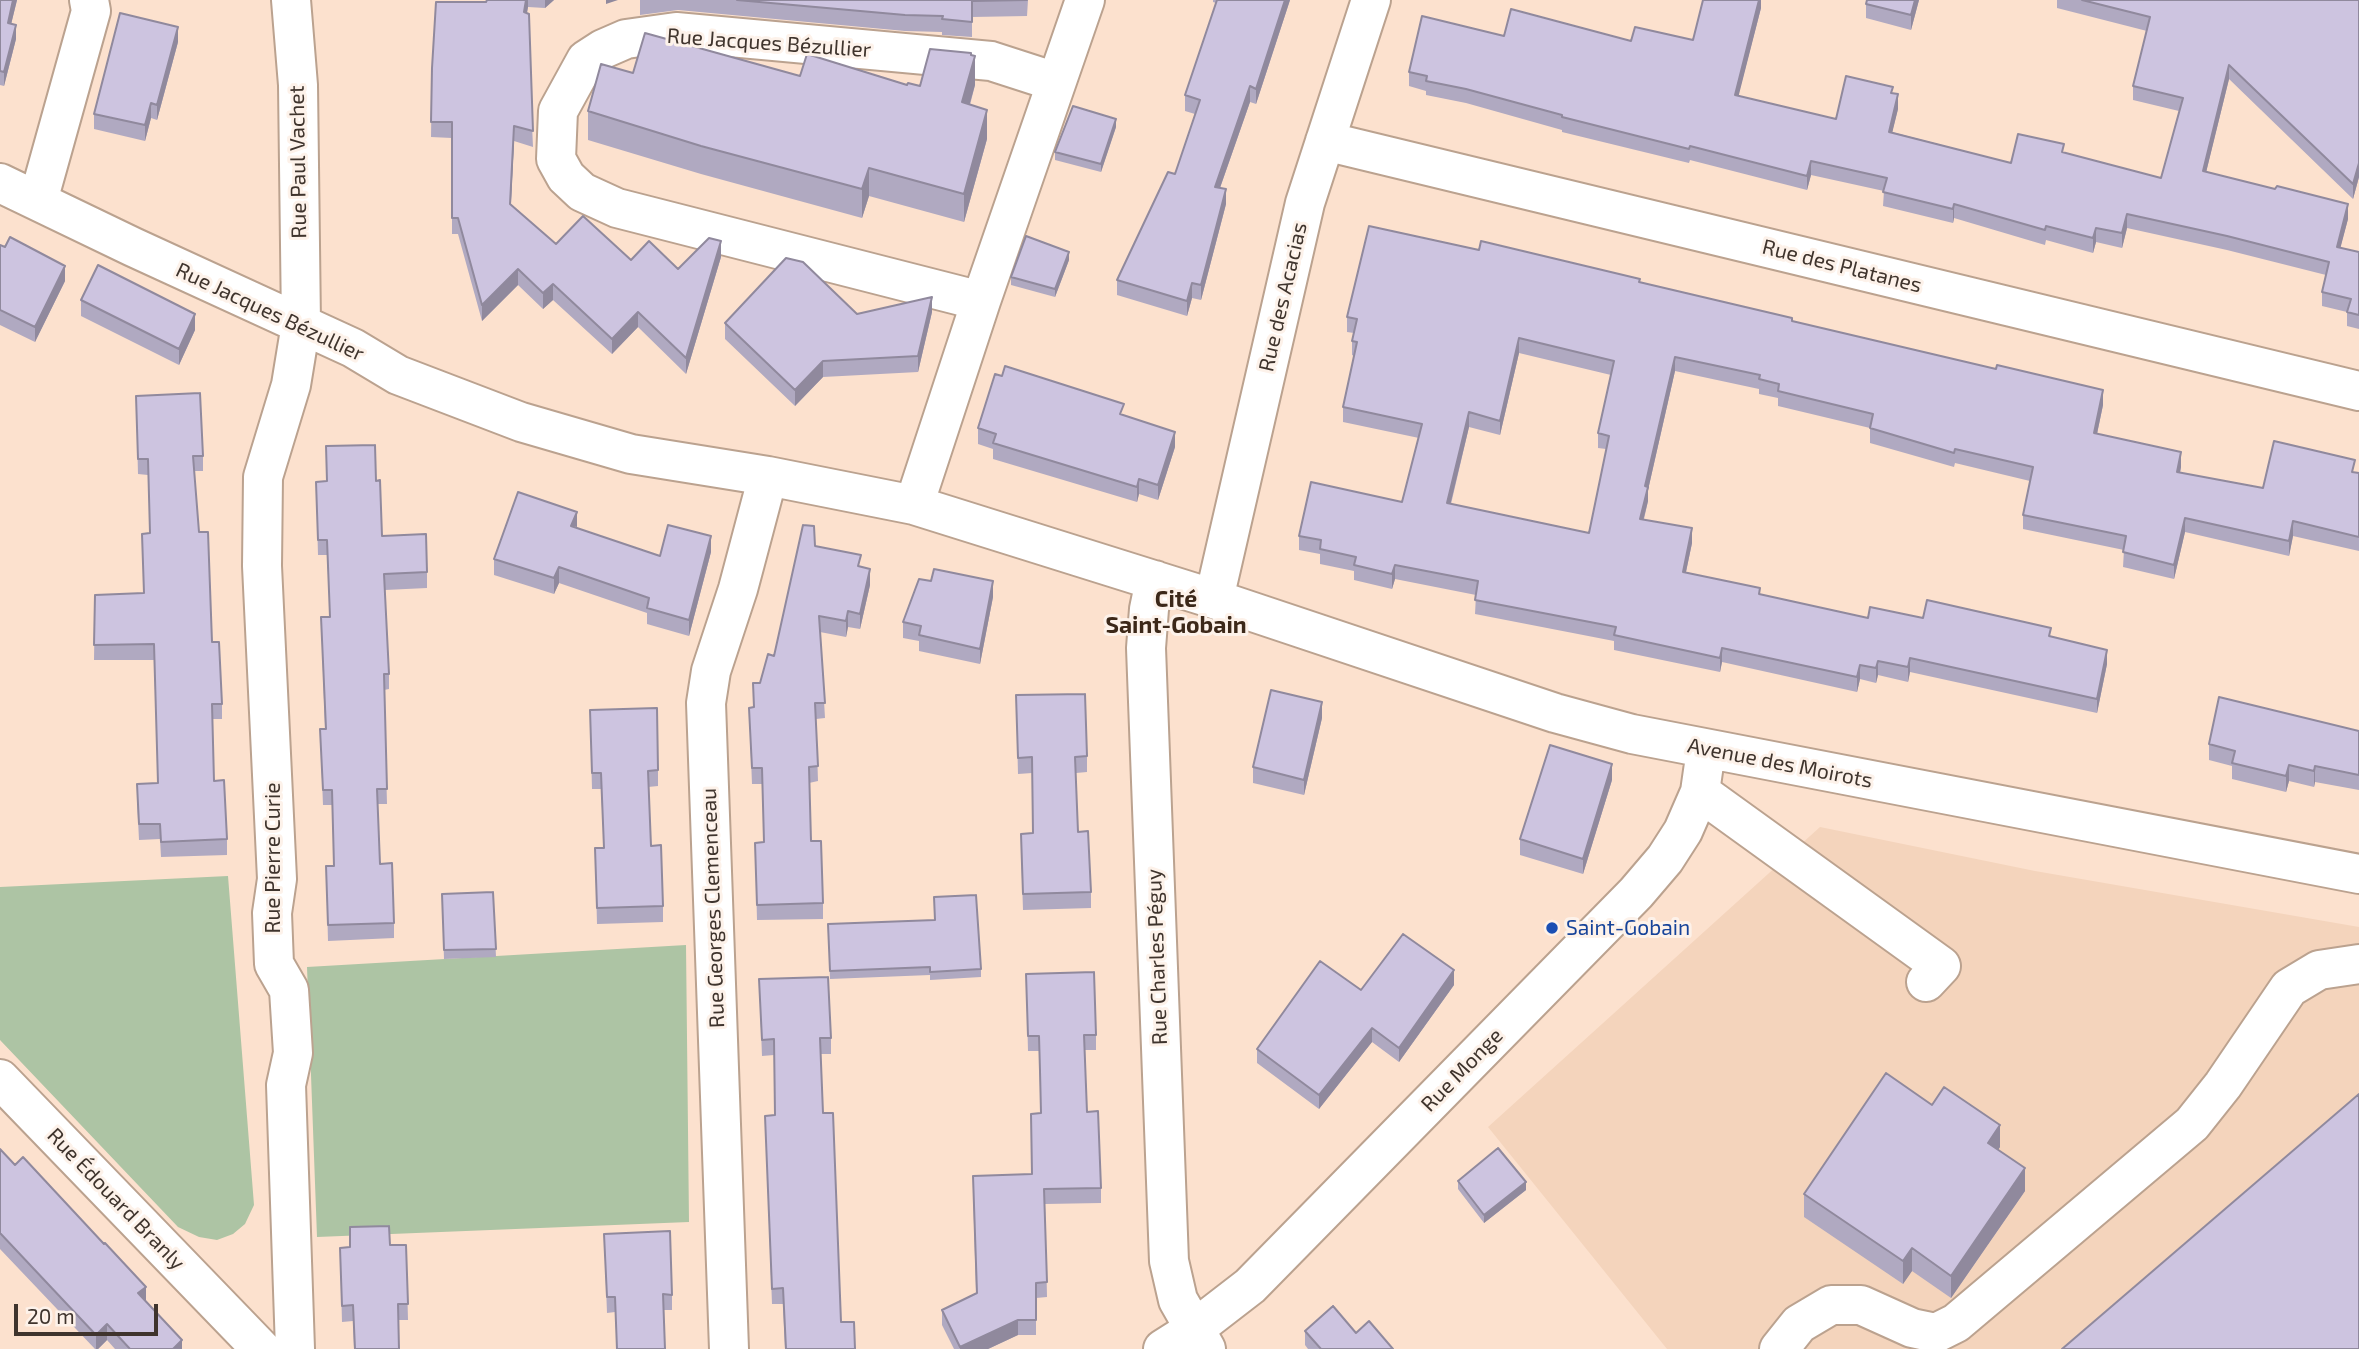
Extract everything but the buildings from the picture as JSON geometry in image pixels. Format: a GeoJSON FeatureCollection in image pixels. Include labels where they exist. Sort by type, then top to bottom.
{"type":"FeatureCollection","features":[{"type":"Feature","properties":{"kind":"street"},"geometry":{"type":"LineString","coordinates":[[38,201],[91,11],[89,0]]}},
{"type":"Feature","properties":{"kind":"street","name":"Rue Paul Vachet"},"geometry":{"type":"LineString","coordinates":[[291,0],[298,85],[301,324]]}},
{"type":"Feature","properties":{"kind":"street"},"geometry":{"type":"LineString","coordinates":[[914,505],[1085,0]]}},
{"type":"Feature","properties":{"kind":"street","name":"Rue des Acacias"},"geometry":{"type":"LineString","coordinates":[[1214,599],[1305,203],[1371,0]]}},
{"type":"Feature","properties":{"kind":"street","name":"Rue Jacques Bézullier"},"geometry":{"type":"LineString","coordinates":[[981,301],[617,208],[582,192],[566,177],[556,159],[558,111],[586,60],[626,39],[676,32],[991,61],[1056,82]]}},
{"type":"Feature","properties":{"kind":"street","name":"Rue des Platanes"},"geometry":{"type":"LineString","coordinates":[[1325,141],[2359,391]]}},
{"type":"Feature","properties":{"kind":"street","name":"Rue Jacques Bézullier"},"geometry":{"type":"LineString","coordinates":[[0,183],[353,348],[398,375],[521,422],[631,454],[768,476],[914,505],[1214,599]]}},
{"type":"Feature","properties":{"kind":"street","name":"Rue Pierre Curie"},"geometry":{"type":"LineString","coordinates":[[295,1349],[286,1085],[293,1053],[289,989],[274,964],[272,913],[277,879],[262,566],[263,477],[292,385],[301,324]]}},
{"type":"Feature","properties":{"kind":"street","name":"Rue Georges Clemenceau"},"geometry":{"type":"LineString","coordinates":[[729,1349],[706,703],[711,671],[738,589],[768,476]]}},
{"type":"Feature","properties":{"kind":"street","name":"Rue Charles Péguy"},"geometry":{"type":"LineString","coordinates":[[1155,580],[1146,648],[1169,1261],[1187,1343]]}},
{"type":"Feature","properties":{"kind":"street","name":"Avenue des Moirots"},"geometry":{"type":"LineString","coordinates":[[1214,599],[1555,713],[1632,734],[2359,874]]}},
{"type":"Feature","properties":{"kind":"street","name":"Rue Monge"},"geometry":{"type":"LineString","coordinates":[[1187,1343],[1250,1286],[1636,893],[1665,859],[1682,831],[1700,792],[1706,750]]}},
{"type":"Feature","properties":{"kind":"street"},"geometry":{"type":"LineString","coordinates":[[1700,792],[1941,966],[1926,982]]}},
{"type":"Feature","properties":{"kind":"street"},"geometry":{"type":"LineString","coordinates":[[1779,1349],[1799,1324],[1831,1305],[1861,1305],[1913,1328],[1936,1333],[1956,1323],[2192,1124],[2223,1085],[2289,988],[2319,970],[2359,964]]}},
{"type":"Feature","properties":{"kind":"street","name":"Rue Édouard Branly"},"geometry":{"type":"LineString","coordinates":[[0,1079],[261,1349]]}},
{"type":"Feature","properties":{"kind":"shaded area"},"geometry":{"type":"Polygon","coordinates":[[[1820,827],[2035,871],[2359,927],[2359,1349],[1667,1349],[1488,1127],[1820,827]]]}},
{"type":"Feature","properties":{"kind":"green space"},"geometry":{"type":"Polygon","coordinates":[[[228,876],[254,1205],[245,1224],[233,1234],[217,1240],[199,1237],[178,1227],[0,1040],[0,887],[228,876]]]}},
{"type":"Feature","properties":{"kind":"green space"},"geometry":{"type":"Polygon","coordinates":[[[686,945],[689,1222],[317,1237],[307,967],[686,945]]]}},
{"type":"Feature","properties":{"kind":"place","name":"Saint-Gobain"},"geometry":{"type":"Point","coordinates":[1552,928]}},
{"type":"Feature","properties":{"kind":"district","name":"Cité Saint-Gobain"},"geometry":{"type":"Point","coordinates":[1176,612]}}]}
